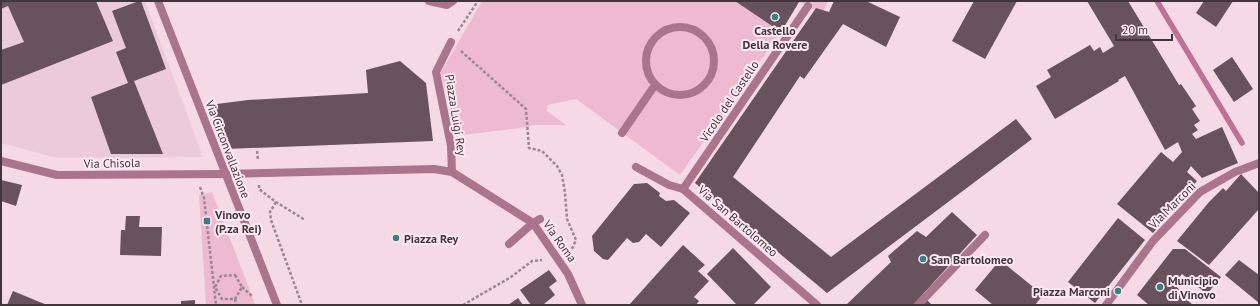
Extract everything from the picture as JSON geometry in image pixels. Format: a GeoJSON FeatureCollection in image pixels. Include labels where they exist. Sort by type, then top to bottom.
{"type":"FeatureCollection","features":[{"type":"Feature","properties":{"kind":"street","name":"Via Circonvallazione"},"geometry":{"type":"LineString","coordinates":[[158,1],[276,305]]}},
{"type":"Feature","properties":{"kind":"street"},"geometry":{"type":"LineString","coordinates":[[429,1],[447,5],[453,1]]}},
{"type":"Feature","properties":{"kind":"street","name":"Vicolo del Castello"},"geometry":{"type":"LineString","coordinates":[[683,189],[808,6]]}},
{"type":"Feature","properties":{"kind":"street"},"geometry":{"type":"LineString","coordinates":[[680,27],[692,29],[702,35],[709,43],[713,53],[714,64],[711,75],[705,84],[696,91],[686,95],[675,95],[665,92],[655,85],[649,76],[646,65],[646,53],[651,43],[659,34],[669,29],[680,27]]}},
{"type":"Feature","properties":{"kind":"street","name":"Piazza Luigi Rey"},"geometry":{"type":"LineString","coordinates":[[451,42],[436,72],[451,146],[452,172]]}},
{"type":"Feature","properties":{"kind":"street"},"geometry":{"type":"LineString","coordinates":[[622,133],[655,85]]}},
{"type":"Feature","properties":{"kind":"street","name":"Via Chisola"},"geometry":{"type":"LineString","coordinates":[[1,161],[57,175],[225,174],[434,169],[452,172]]}},
{"type":"Feature","properties":{"kind":"street","name":"Via Marconi"},"geometry":{"type":"LineString","coordinates":[[1110,304],[1120,286],[1154,241],[1200,192],[1234,172],[1259,162]]}},
{"type":"Feature","properties":{"kind":"street","name":"Via San Bartolomeo"},"geometry":{"type":"LineString","coordinates":[[636,167],[669,185],[683,189],[817,305]]}},
{"type":"Feature","properties":{"kind":"street","name":"Via Roma"},"geometry":{"type":"LineString","coordinates":[[452,172],[536,221],[568,274],[582,305]]}},
{"type":"Feature","properties":{"kind":"street"},"geometry":{"type":"LineString","coordinates":[[509,244],[536,221]]}},
{"type":"Feature","properties":{"kind":"street"},"geometry":{"type":"LineString","coordinates":[[918,305],[985,235]]}},
{"type":"Feature","properties":{"kind":"path"},"geometry":{"type":"LineString","coordinates":[[478,1],[451,42],[526,109]]}},
{"type":"Feature","properties":{"kind":"path"},"geometry":{"type":"LineString","coordinates":[[257,151],[260,189],[276,202],[305,220]]}},
{"type":"Feature","properties":{"kind":"path"},"geometry":{"type":"LineString","coordinates":[[194,174],[204,198],[216,305]]}},
{"type":"Feature","properties":{"kind":"path"},"geometry":{"type":"LineString","coordinates":[[276,202],[270,212],[271,220],[302,305]]}},
{"type":"Feature","properties":{"kind":"path"},"geometry":{"type":"LineString","coordinates":[[214,287],[221,276],[235,275],[242,287],[252,296]]}},
{"type":"Feature","properties":{"kind":"path"},"geometry":{"type":"LineString","coordinates":[[214,287],[222,299],[235,299]]}},
{"type":"Feature","properties":{"kind":"path"},"geometry":{"type":"LineString","coordinates":[[236,305],[235,299],[242,287]]}},
{"type":"Feature","properties":{"kind":"shaded area"},"geometry":{"type":"Polygon","coordinates":[[[1,1],[145,1],[203,157],[57,158],[1,143],[1,1]]]}},
{"type":"Feature","properties":{"kind":"shaded area"},"geometry":{"type":"Polygon","coordinates":[[[482,1],[828,1],[822,13],[799,2],[781,32],[680,175],[576,99],[547,105],[547,111],[566,125],[533,125],[455,136],[441,72],[482,1]]]}},
{"type":"Feature","properties":{"kind":"shaded area"},"geometry":{"type":"Polygon","coordinates":[[[212,192],[255,305],[206,305],[199,195],[212,192]]]}},
{"type":"Feature","properties":{"kind":"building"},"geometry":{"type":"Polygon","coordinates":[[[1,1],[96,1],[113,41],[1,85],[1,50],[24,42],[8,6],[1,9],[1,1]]]}},
{"type":"Feature","properties":{"kind":"building"},"geometry":{"type":"Polygon","coordinates":[[[141,1],[166,69],[134,81],[163,154],[111,154],[91,97],[128,83],[116,52],[126,48],[112,11],[141,1]]]}},
{"type":"Feature","properties":{"kind":"building","name":"Castello Della Rovere"},"geometry":{"type":"Polygon","coordinates":[[[735,1],[798,1],[799,2],[781,32],[735,1]]]}},
{"type":"Feature","properties":{"kind":"building"},"geometry":{"type":"Polygon","coordinates":[[[834,1],[866,1],[900,17],[886,47],[843,24],[804,79],[800,76],[733,177],[831,257],[1016,119],[1032,139],[827,293],[695,183],[816,8],[829,12],[834,1]]]}},
{"type":"Feature","properties":{"kind":"building"},"geometry":{"type":"Polygon","coordinates":[[[974,1],[1017,1],[985,59],[952,41],[974,1]]]}},
{"type":"Feature","properties":{"kind":"building"},"geometry":{"type":"Polygon","coordinates":[[[1087,1],[1128,1],[1179,85],[1181,84],[1196,106],[1192,109],[1200,121],[1194,125],[1198,130],[1192,134],[1196,139],[1222,127],[1238,163],[1202,178],[1191,166],[1187,172],[1197,181],[1153,233],[1117,204],[1161,152],[1173,162],[1182,152],[1178,142],[1165,150],[1125,76],[1055,119],[1036,86],[1051,77],[1047,70],[1090,45],[1094,51],[1100,47],[1103,53],[1114,46],[1087,1]]]}},
{"type":"Feature","properties":{"kind":"building"},"geometry":{"type":"Polygon","coordinates":[[[1204,1],[1233,1],[1216,27],[1196,13],[1204,1]]]}},
{"type":"Feature","properties":{"kind":"building"},"geometry":{"type":"Polygon","coordinates":[[[1232,57],[1253,89],[1234,102],[1213,70],[1232,57]]]}},
{"type":"Feature","properties":{"kind":"building"},"geometry":{"type":"Polygon","coordinates":[[[400,61],[426,83],[433,141],[226,149],[209,105],[248,100],[368,93],[366,70],[400,61]]]}},
{"type":"Feature","properties":{"kind":"building"},"geometry":{"type":"Polygon","coordinates":[[[1241,174],[1259,193],[1259,209],[1209,265],[1177,241],[1209,202],[1223,188],[1226,191],[1241,174]]]}},
{"type":"Feature","properties":{"kind":"building"},"geometry":{"type":"Polygon","coordinates":[[[1,180],[22,185],[16,206],[1,201],[1,180]]]}},
{"type":"Feature","properties":{"kind":"building"},"geometry":{"type":"Polygon","coordinates":[[[647,183],[660,193],[659,196],[666,201],[674,200],[690,213],[661,247],[646,234],[639,242],[633,243],[627,238],[608,260],[603,259],[594,251],[592,236],[634,184],[647,183]]]}},
{"type":"Feature","properties":{"kind":"building","name":"San Bartolomeo"},"geometry":{"type":"Polygon","coordinates":[[[952,212],[977,235],[913,305],[846,305],[891,262],[888,256],[917,231],[926,237],[952,212]]]}},
{"type":"Feature","properties":{"kind":"building"},"geometry":{"type":"Polygon","coordinates":[[[126,216],[140,216],[139,227],[162,227],[161,256],[120,255],[121,230],[125,230],[126,216]]]}},
{"type":"Feature","properties":{"kind":"building"},"geometry":{"type":"Polygon","coordinates":[[[1118,218],[1145,240],[1095,303],[1068,282],[1118,218]]]}},
{"type":"Feature","properties":{"kind":"building"},"geometry":{"type":"Polygon","coordinates":[[[683,245],[705,265],[698,271],[709,281],[694,297],[699,301],[696,305],[629,305],[683,245]]]}},
{"type":"Feature","properties":{"kind":"building"},"geometry":{"type":"Polygon","coordinates":[[[733,248],[771,287],[753,305],[737,305],[707,274],[733,248]]]}},
{"type":"Feature","properties":{"kind":"building"},"geometry":{"type":"Polygon","coordinates":[[[1173,249],[1185,249],[1221,277],[1207,294],[1182,274],[1173,284],[1180,290],[1178,292],[1193,305],[1149,305],[1137,295],[1173,249]]]}},
{"type":"Feature","properties":{"kind":"building"},"geometry":{"type":"Polygon","coordinates":[[[1000,260],[1043,295],[1035,305],[993,305],[975,290],[1000,260]]]}},
{"type":"Feature","properties":{"kind":"building"},"geometry":{"type":"Polygon","coordinates":[[[1239,260],[1259,275],[1259,303],[1225,275],[1239,260]]]}},
{"type":"Feature","properties":{"kind":"building"},"geometry":{"type":"Polygon","coordinates":[[[549,270],[557,281],[549,287],[555,295],[544,304],[545,305],[531,305],[520,290],[549,270]]]}},
{"type":"Feature","properties":{"kind":"building"},"geometry":{"type":"Polygon","coordinates":[[[13,291],[47,305],[7,305],[13,291]]]}},
{"type":"Feature","properties":{"kind":"building"},"geometry":{"type":"Polygon","coordinates":[[[518,298],[523,305],[508,305],[518,298]]]}},
{"type":"Feature","properties":{"kind":"building"},"geometry":{"type":"Polygon","coordinates":[[[195,300],[195,305],[181,305],[181,301],[195,300]]]}},
{"type":"Feature","properties":{"kind":"building"},"geometry":{"type":"Polygon","coordinates":[[[927,300],[932,305],[923,305],[927,300]]]}},
{"type":"Feature","properties":{"kind":"waterway"},"geometry":{"type":"LineString","coordinates":[[1157,1],[1242,143]]}},
{"type":"Feature","properties":{"kind":"place","name":"Castello Della Rovere"},"geometry":{"type":"Point","coordinates":[775,17]}},
{"type":"Feature","properties":{"kind":"place","name":"Vinovo (P.za Rei)"},"geometry":{"type":"Point","coordinates":[207,221]}},
{"type":"Feature","properties":{"kind":"place","name":"Piazza Rey"},"geometry":{"type":"Point","coordinates":[396,238]}},
{"type":"Feature","properties":{"kind":"place","name":"San Bartolomeo"},"geometry":{"type":"Point","coordinates":[923,259]}},
{"type":"Feature","properties":{"kind":"place","name":"Municipio di Vinovo"},"geometry":{"type":"Point","coordinates":[1160,287]}},
{"type":"Feature","properties":{"kind":"place","name":"Piazza Marconi"},"geometry":{"type":"Point","coordinates":[1118,291]}}]}
